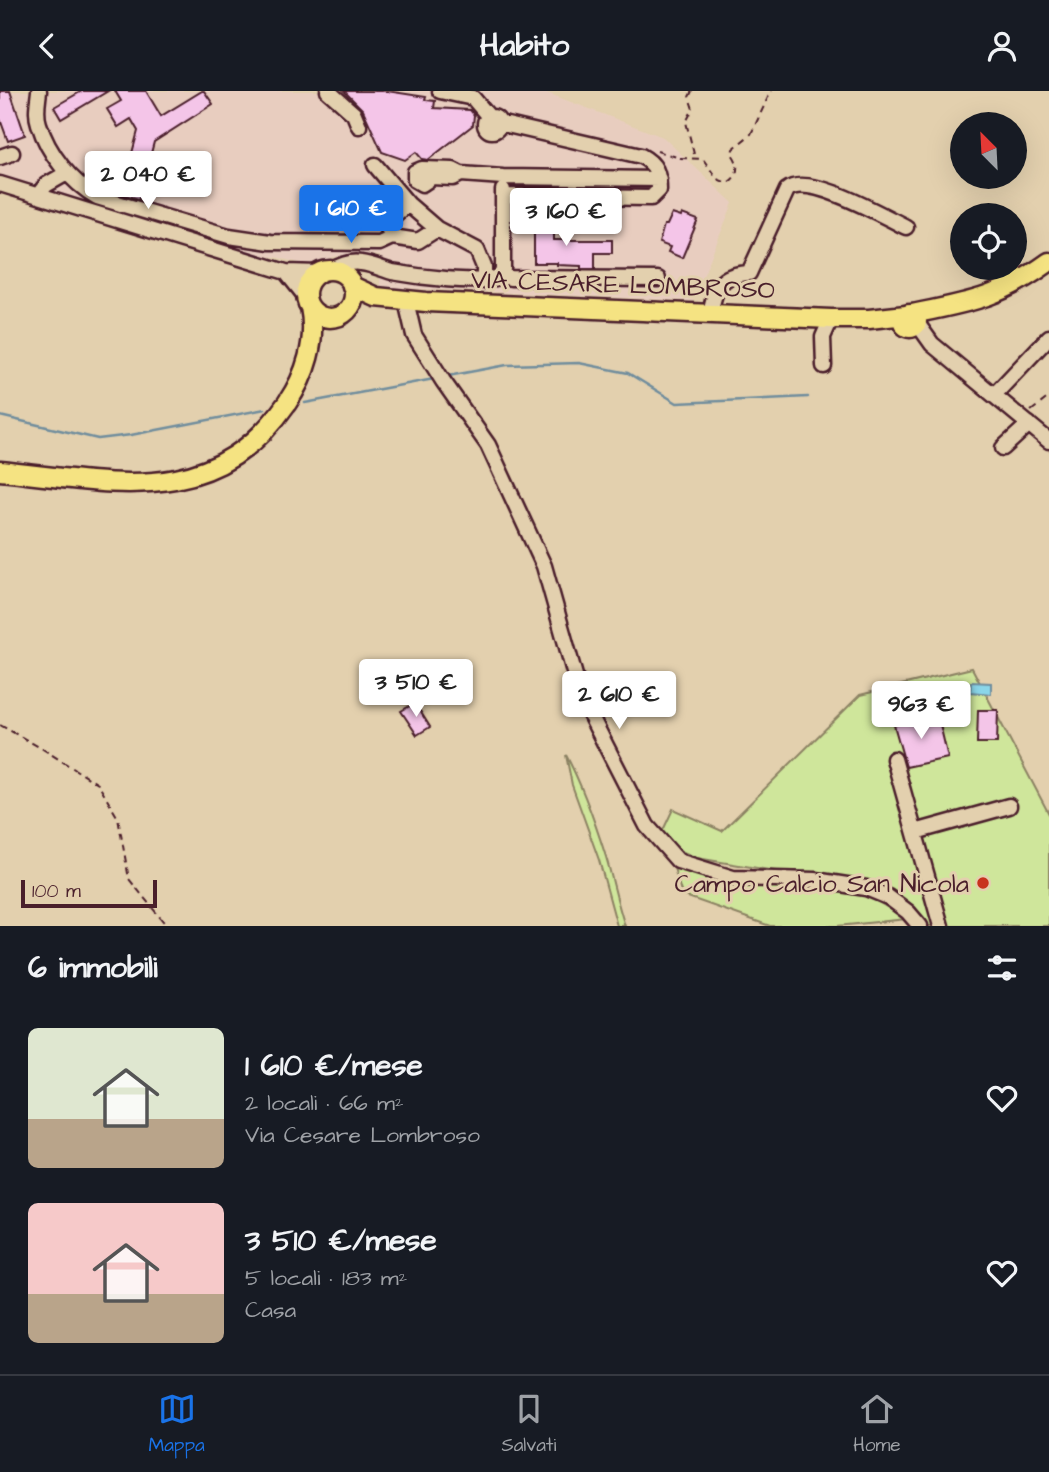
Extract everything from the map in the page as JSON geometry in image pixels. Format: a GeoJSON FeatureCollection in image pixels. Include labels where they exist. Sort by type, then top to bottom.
{"type":"FeatureCollection","features":[{"type":"Feature","properties":{"kind":"main road"},"geometry":{"type":"LineString","coordinates":[[911,321],[933,311],[1002,291],[1049,262]]}},
{"type":"Feature","properties":{"kind":"main road"},"geometry":{"type":"LineString","coordinates":[[0,471],[106,482],[162,483],[201,473],[231,459],[256,441],[274,422],[292,396],[314,338],[308,285],[324,272],[341,274],[351,284],[353,297],[342,312],[314,338]]}},
{"type":"Feature","properties":{"kind":"main road","name":"VIA CESARE LOMBROSO"},"geometry":{"type":"LineString","coordinates":[[351,284],[376,297],[406,301],[911,321]]}},
{"type":"Feature","properties":{"kind":"main road","name":"VIA CESARE LOMBROSO"},"geometry":{"type":"LineString","coordinates":[[342,312],[376,297]]}},
{"type":"Feature","properties":{"kind":"main road"},"geometry":{"type":"LineString","coordinates":[[308,302],[318,315],[342,312]]}},
{"type":"Feature","properties":{"kind":"street"},"geometry":{"type":"LineString","coordinates":[[39,91],[39,125],[66,173],[84,190],[97,197],[229,236],[270,242],[379,243],[392,237],[418,241],[437,229]]}},
{"type":"Feature","properties":{"kind":"street"},"geometry":{"type":"LineString","coordinates":[[328,91],[355,114],[359,126]]}},
{"type":"Feature","properties":{"kind":"street"},"geometry":{"type":"LineString","coordinates":[[440,91],[473,98],[494,120],[641,156],[652,161],[659,179],[659,190],[651,198],[503,196]]}},
{"type":"Feature","properties":{"kind":"street"},"geometry":{"type":"LineString","coordinates":[[374,166],[408,204],[437,229],[477,250],[484,267],[484,281]]}},
{"type":"Feature","properties":{"kind":"street"},"geometry":{"type":"LineString","coordinates":[[38,195],[46,185],[66,173]]}},
{"type":"Feature","properties":{"kind":"street"},"geometry":{"type":"LineString","coordinates":[[461,174],[659,179]]}},
{"type":"Feature","properties":{"kind":"street"},"geometry":{"type":"LineString","coordinates":[[503,177],[503,269],[500,276],[658,279]]}},
{"type":"Feature","properties":{"kind":"street","name":"VIA CESARE LOMBROSO"},"geometry":{"type":"LineString","coordinates":[[0,184],[286,272],[324,272],[351,263],[361,263],[413,275],[484,281],[500,276]]}},
{"type":"Feature","properties":{"kind":"street"},"geometry":{"type":"LineString","coordinates":[[710,314],[713,297],[719,285],[729,276],[749,273],[787,190],[792,186],[799,184],[835,193],[906,227]]}},
{"type":"Feature","properties":{"kind":"street"},"geometry":{"type":"LineString","coordinates":[[392,237],[387,226],[388,220],[408,204]]}},
{"type":"Feature","properties":{"kind":"street"},"geometry":{"type":"LineString","coordinates":[[351,284],[354,274],[376,267]]}},
{"type":"Feature","properties":{"kind":"street"},"geometry":{"type":"LineString","coordinates":[[286,272],[308,302]]}},
{"type":"Feature","properties":{"kind":"street"},"geometry":{"type":"LineString","coordinates":[[406,301],[414,335],[439,376],[488,445],[544,565],[581,697],[647,826],[678,861],[733,878],[815,880],[866,888],[888,897],[908,912],[920,926]]}},
{"type":"Feature","properties":{"kind":"street"},"geometry":{"type":"LineString","coordinates":[[824,366],[823,337],[831,319]]}},
{"type":"Feature","properties":{"kind":"street"},"geometry":{"type":"LineString","coordinates":[[911,321],[921,340],[932,345],[1049,441]]}},
{"type":"Feature","properties":{"kind":"street"},"geometry":{"type":"LineString","coordinates":[[994,395],[1049,337]]}},
{"type":"Feature","properties":{"kind":"street"},"geometry":{"type":"LineString","coordinates":[[1003,449],[1026,422]]}},
{"type":"Feature","properties":{"kind":"street"},"geometry":{"type":"LineString","coordinates":[[894,759],[941,926]]}},
{"type":"Feature","properties":{"kind":"street"},"geometry":{"type":"LineString","coordinates":[[915,832],[1009,806]]}},
{"type":"Feature","properties":{"kind":"path"},"geometry":{"type":"LineString","coordinates":[[692,91],[689,97],[693,109],[685,122],[695,158]]}},
{"type":"Feature","properties":{"kind":"path"},"geometry":{"type":"LineString","coordinates":[[641,156],[654,151],[680,158],[695,158],[706,161],[717,179],[727,183],[733,180],[737,173],[737,163],[732,154],[733,149],[751,134],[771,91]]}},
{"type":"Feature","properties":{"kind":"path"},"geometry":{"type":"LineString","coordinates":[[1026,422],[1049,397]]}},
{"type":"Feature","properties":{"kind":"path"},"geometry":{"type":"LineString","coordinates":[[0,725],[98,784],[118,818],[129,879],[167,926]]}},
{"type":"Feature","properties":{"kind":"shaded area"},"geometry":{"type":"Polygon","coordinates":[[[0,91],[542,91],[663,137],[733,203],[693,301],[380,286],[380,256],[361,254],[333,257],[312,266],[259,256],[0,178],[0,91]]]}},
{"type":"Feature","properties":{"kind":"green space"},"geometry":{"type":"Polygon","coordinates":[[[972,668],[1049,814],[1049,926],[925,926],[894,891],[697,858],[658,841],[673,809],[722,831],[860,695],[972,668]]]}},
{"type":"Feature","properties":{"kind":"green space"},"geometry":{"type":"Polygon","coordinates":[[[566,755],[598,831],[625,926],[617,926],[599,860],[572,785],[566,755]]]}},
{"type":"Feature","properties":{"kind":"green space"},"geometry":{"type":"Polygon","coordinates":[[[674,868],[866,895],[907,919],[837,926],[770,926],[682,895],[674,868]]]}},
{"type":"Feature","properties":{"kind":"water"},"geometry":{"type":"Polygon","coordinates":[[[971,682],[991,683],[991,694],[970,692],[971,682]]]}},
{"type":"Feature","properties":{"kind":"building"},"geometry":{"type":"Polygon","coordinates":[[[0,91],[10,91],[25,135],[8,141],[0,119],[0,91]]]}},
{"type":"Feature","properties":{"kind":"building"},"geometry":{"type":"Polygon","coordinates":[[[82,91],[108,91],[61,119],[54,107],[82,91]]]}},
{"type":"Feature","properties":{"kind":"building"},"geometry":{"type":"Polygon","coordinates":[[[115,91],[146,91],[161,116],[202,91],[213,104],[154,142],[139,199],[121,194],[138,131],[131,119],[118,127],[107,109],[121,101],[115,91]]]}},
{"type":"Feature","properties":{"kind":"building"},"geometry":{"type":"Polygon","coordinates":[[[344,91],[387,91],[426,97],[425,100],[435,101],[434,108],[470,110],[474,115],[473,125],[428,160],[422,159],[416,152],[405,160],[382,152],[363,110],[344,91]]]}},
{"type":"Feature","properties":{"kind":"building"},"geometry":{"type":"Polygon","coordinates":[[[672,214],[681,217],[682,214],[698,220],[682,258],[668,252],[670,247],[659,243],[664,225],[667,225],[672,214]]]}},
{"type":"Feature","properties":{"kind":"building"},"geometry":{"type":"Polygon","coordinates":[[[534,221],[554,221],[554,240],[612,240],[612,253],[595,253],[595,269],[581,269],[581,266],[557,263],[534,263],[534,221]]]}},
{"type":"Feature","properties":{"kind":"building"},"geometry":{"type":"Polygon","coordinates":[[[393,663],[417,681],[403,700],[381,685],[393,663]]]}},
{"type":"Feature","properties":{"kind":"building"},"geometry":{"type":"Polygon","coordinates":[[[415,703],[430,727],[417,735],[401,711],[415,703]]]}},
{"type":"Feature","properties":{"kind":"building"},"geometry":{"type":"Polygon","coordinates":[[[978,710],[998,710],[997,743],[977,743],[978,710]]]}},
{"type":"Feature","properties":{"kind":"building"},"geometry":{"type":"Polygon","coordinates":[[[938,716],[948,758],[906,767],[894,725],[938,716]]]}},
{"type":"Feature","properties":{"kind":"waterway"},"geometry":{"type":"LineString","coordinates":[[448,376],[507,365],[579,363],[628,373],[677,403],[808,397]]}},
{"type":"Feature","properties":{"kind":"waterway"},"geometry":{"type":"LineString","coordinates":[[305,403],[434,379]]}},
{"type":"Feature","properties":{"kind":"waterway"},"geometry":{"type":"LineString","coordinates":[[0,416],[98,439],[265,409]]}},
{"type":"Feature","properties":{"kind":"place","name":"Campo Calcio San Nicola"},"geometry":{"type":"Point","coordinates":[983,883]}}]}
